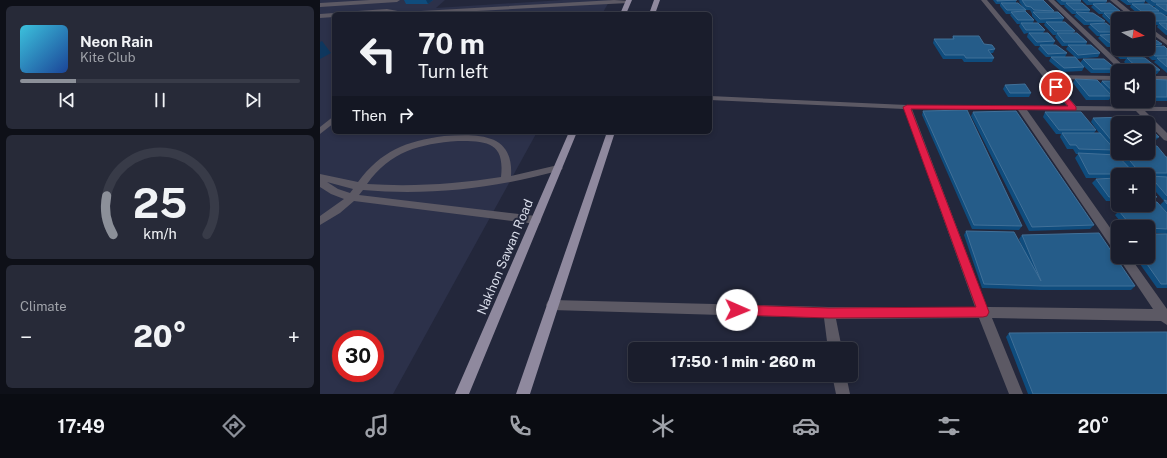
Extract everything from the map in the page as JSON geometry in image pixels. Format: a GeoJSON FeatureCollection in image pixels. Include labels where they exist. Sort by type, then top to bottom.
{"type":"FeatureCollection","features":[{"type":"Feature","properties":{"kind":"main road"},"geometry":{"type":"LineString","coordinates":[[653,12],[657,0]]}},
{"type":"Feature","properties":{"kind":"main road"},"geometry":{"type":"LineString","coordinates":[[624,12],[629,1]]}},
{"type":"Feature","properties":{"kind":"main road","name":"Nakhon Sawan Road"},"geometry":{"type":"LineString","coordinates":[[462,394],[572,134]]}},
{"type":"Feature","properties":{"kind":"main road"},"geometry":{"type":"LineString","coordinates":[[524,394],[552,305],[610,134]]}},
{"type":"Feature","properties":{"kind":"street"},"geometry":{"type":"LineString","coordinates":[[320,5],[397,0]]}},
{"type":"Feature","properties":{"kind":"street"},"geometry":{"type":"LineString","coordinates":[[387,11],[397,0]]}},
{"type":"Feature","properties":{"kind":"street"},"geometry":{"type":"LineString","coordinates":[[984,0],[1073,108]]}},
{"type":"Feature","properties":{"kind":"street"},"geometry":{"type":"LineString","coordinates":[[1051,0],[1118,64]]}},
{"type":"Feature","properties":{"kind":"street"},"geometry":{"type":"LineString","coordinates":[[1113,0],[1128,12]]}},
{"type":"Feature","properties":{"kind":"street"},"geometry":{"type":"LineString","coordinates":[[425,12],[629,1]]}},
{"type":"Feature","properties":{"kind":"street"},"geometry":{"type":"LineString","coordinates":[[372,12],[396,12]]}},
{"type":"Feature","properties":{"kind":"street"},"geometry":{"type":"LineString","coordinates":[[320,16],[332,15]]}},
{"type":"Feature","properties":{"kind":"street"},"geometry":{"type":"LineString","coordinates":[[1155,34],[1167,43]]}},
{"type":"Feature","properties":{"kind":"street"},"geometry":{"type":"LineString","coordinates":[[1047,77],[1111,78]]}},
{"type":"Feature","properties":{"kind":"street"},"geometry":{"type":"LineString","coordinates":[[1155,78],[1167,78]]}},
{"type":"Feature","properties":{"kind":"street"},"geometry":{"type":"LineString","coordinates":[[712,98],[907,107],[1167,109]]}},
{"type":"Feature","properties":{"kind":"street"},"geometry":{"type":"LineString","coordinates":[[907,107],[983,312],[1016,394]]}},
{"type":"Feature","properties":{"kind":"street"},"geometry":{"type":"LineString","coordinates":[[1021,108],[1111,238]]}},
{"type":"Feature","properties":{"kind":"street"},"geometry":{"type":"LineString","coordinates":[[1138,109],[1167,138]]}},
{"type":"Feature","properties":{"kind":"street"},"geometry":{"type":"LineString","coordinates":[[320,131],[332,121]]}},
{"type":"Feature","properties":{"kind":"street"},"geometry":{"type":"LineString","coordinates":[[320,221],[343,206],[381,162],[413,145],[438,140],[487,140],[499,145],[506,154],[506,180]]}},
{"type":"Feature","properties":{"kind":"street"},"geometry":{"type":"LineString","coordinates":[[320,177],[360,186],[379,188],[425,188],[506,180],[558,168]]}},
{"type":"Feature","properties":{"kind":"street"},"geometry":{"type":"LineString","coordinates":[[320,182],[326,188],[352,197],[536,220]]}},
{"type":"Feature","properties":{"kind":"street"},"geometry":{"type":"LineString","coordinates":[[1129,264],[1166,317]]}},
{"type":"Feature","properties":{"kind":"street"},"geometry":{"type":"LineString","coordinates":[[552,305],[829,313],[983,312],[1166,317]]}},
{"type":"Feature","properties":{"kind":"street"},"geometry":{"type":"LineString","coordinates":[[829,313],[834,342]]}},
{"type":"Feature","properties":{"kind":"street"},"geometry":{"type":"LineString","coordinates":[[840,382],[843,394]]}},
{"type":"Feature","properties":{"kind":"shaded area"},"geometry":{"type":"Polygon","coordinates":[[[320,0],[445,0],[436,8],[563,0],[610,0],[603,12],[332,12],[332,134],[536,134],[393,394],[320,394],[320,0]]]}},
{"type":"Feature","properties":{"kind":"building"},"geometry":{"type":"Polygon","coordinates":[[[1022,0],[1043,0],[1054,11],[1034,10],[1031,7],[1026,6],[1022,0]]]}},
{"type":"Feature","properties":{"kind":"building"},"geometry":{"type":"Polygon","coordinates":[[[1061,0],[1080,0],[1081,1],[1063,1],[1061,0]]]}},
{"type":"Feature","properties":{"kind":"building"},"geometry":{"type":"Polygon","coordinates":[[[1088,0],[1106,0],[1107,1],[1089,1],[1088,0]]]}},
{"type":"Feature","properties":{"kind":"building"},"geometry":{"type":"Polygon","coordinates":[[[1127,0],[1143,0],[1145,1],[1129,2],[1127,0]]]}},
{"type":"Feature","properties":{"kind":"building"},"geometry":{"type":"Polygon","coordinates":[[[1151,0],[1167,0],[1167,2],[1154,2],[1151,0]]]}},
{"type":"Feature","properties":{"kind":"building"},"geometry":{"type":"Polygon","coordinates":[[[1001,3],[1018,3],[1026,10],[1007,10],[1001,3]]]}},
{"type":"Feature","properties":{"kind":"building"},"geometry":{"type":"Polygon","coordinates":[[[1066,3],[1082,3],[1090,10],[1074,10],[1066,3]]]}},
{"type":"Feature","properties":{"kind":"building"},"geometry":{"type":"Polygon","coordinates":[[[1110,3],[1120,11],[1101,11],[1093,4],[1110,3]]]}},
{"type":"Feature","properties":{"kind":"building"},"geometry":{"type":"Polygon","coordinates":[[[1132,4],[1149,4],[1159,11],[1141,11],[1132,4]]]}},
{"type":"Feature","properties":{"kind":"building"},"geometry":{"type":"Polygon","coordinates":[[[1156,4],[1167,4],[1167,11],[1166,11],[1156,4]]]}},
{"type":"Feature","properties":{"kind":"building"},"geometry":{"type":"Polygon","coordinates":[[[1025,11],[1034,20],[1018,20],[1011,12],[1025,11]]]}},
{"type":"Feature","properties":{"kind":"building"},"geometry":{"type":"Polygon","coordinates":[[[1033,12],[1058,12],[1064,18],[1040,19],[1033,12]]]}},
{"type":"Feature","properties":{"kind":"building"},"geometry":{"type":"Polygon","coordinates":[[[1076,12],[1093,13],[1105,21],[1086,21],[1076,12]]]}},
{"type":"Feature","properties":{"kind":"building"},"geometry":{"type":"Polygon","coordinates":[[[1104,13],[1111,13],[1111,20],[1104,13]]]}},
{"type":"Feature","properties":{"kind":"building"},"geometry":{"type":"Polygon","coordinates":[[[1155,13],[1161,13],[1167,17],[1167,21],[1155,21],[1155,13]]]}},
{"type":"Feature","properties":{"kind":"building"},"geometry":{"type":"Polygon","coordinates":[[[1046,22],[1065,22],[1075,31],[1055,31],[1046,22]]]}},
{"type":"Feature","properties":{"kind":"building"},"geometry":{"type":"Polygon","coordinates":[[[1021,23],[1038,23],[1045,30],[1026,30],[1021,23]]]}},
{"type":"Feature","properties":{"kind":"building"},"geometry":{"type":"Polygon","coordinates":[[[1106,23],[1111,27],[1111,32],[1099,32],[1090,24],[1106,23]]]}},
{"type":"Feature","properties":{"kind":"building"},"geometry":{"type":"Polygon","coordinates":[[[1159,23],[1167,23],[1167,30],[1159,23]]]}},
{"type":"Feature","properties":{"kind":"building"},"geometry":{"type":"Polygon","coordinates":[[[1029,33],[1048,33],[1055,41],[1037,42],[1029,33]]]}},
{"type":"Feature","properties":{"kind":"building"},"geometry":{"type":"Polygon","coordinates":[[[1057,33],[1077,33],[1087,42],[1064,42],[1057,33]]]}},
{"type":"Feature","properties":{"kind":"building"},"geometry":{"type":"Polygon","coordinates":[[[1111,34],[1111,43],[1110,43],[1100,35],[1111,34]]]}},
{"type":"Feature","properties":{"kind":"building"},"geometry":{"type":"Polygon","coordinates":[[[953,36],[979,36],[984,44],[992,45],[995,49],[988,50],[994,58],[966,58],[964,55],[945,55],[934,39],[954,39],[953,36]]]}},
{"type":"Feature","properties":{"kind":"building"},"geometry":{"type":"Polygon","coordinates":[[[1155,40],[1162,44],[1155,44],[1155,40]]]}},
{"type":"Feature","properties":{"kind":"building"},"geometry":{"type":"Polygon","coordinates":[[[1040,45],[1056,45],[1067,53],[1048,54],[1040,45]]]}},
{"type":"Feature","properties":{"kind":"building"},"geometry":{"type":"Polygon","coordinates":[[[1068,45],[1091,45],[1100,53],[1078,55],[1068,45]]]}},
{"type":"Feature","properties":{"kind":"building"},"geometry":{"type":"Polygon","coordinates":[[[1164,46],[1167,49],[1167,56],[1155,56],[1155,47],[1164,46]]]}},
{"type":"Feature","properties":{"kind":"building"},"geometry":{"type":"Polygon","coordinates":[[[1051,57],[1075,57],[1084,67],[1064,68],[1051,57]]]}},
{"type":"Feature","properties":{"kind":"building"},"geometry":{"type":"Polygon","coordinates":[[[1127,58],[1145,58],[1152,64],[1134,64],[1127,58]]]}},
{"type":"Feature","properties":{"kind":"building"},"geometry":{"type":"Polygon","coordinates":[[[1157,58],[1167,58],[1167,67],[1157,58]]]}},
{"type":"Feature","properties":{"kind":"building"},"geometry":{"type":"Polygon","coordinates":[[[1083,59],[1104,59],[1111,65],[1111,69],[1093,69],[1083,59]]]}},
{"type":"Feature","properties":{"kind":"building"},"geometry":{"type":"Polygon","coordinates":[[[1075,79],[1097,80],[1111,95],[1111,96],[1089,96],[1075,79]]]}},
{"type":"Feature","properties":{"kind":"building"},"geometry":{"type":"Polygon","coordinates":[[[1155,79],[1167,80],[1167,97],[1155,97],[1155,79]]]}},
{"type":"Feature","properties":{"kind":"building"},"geometry":{"type":"Polygon","coordinates":[[[1102,81],[1111,81],[1111,89],[1102,81]]]}},
{"type":"Feature","properties":{"kind":"building"},"geometry":{"type":"Polygon","coordinates":[[[1025,84],[1031,93],[1010,93],[1005,85],[1025,84]]]}},
{"type":"Feature","properties":{"kind":"building"},"geometry":{"type":"Polygon","coordinates":[[[967,110],[1022,226],[974,225],[923,111],[967,110]]]}},
{"type":"Feature","properties":{"kind":"building"},"geometry":{"type":"Polygon","coordinates":[[[1016,111],[1094,225],[1032,227],[973,112],[1016,111]]]}},
{"type":"Feature","properties":{"kind":"building"},"geometry":{"type":"Polygon","coordinates":[[[1045,112],[1081,112],[1096,130],[1059,130],[1045,112]]]}},
{"type":"Feature","properties":{"kind":"building"},"geometry":{"type":"Polygon","coordinates":[[[1111,117],[1111,140],[1093,118],[1111,117]]]}},
{"type":"Feature","properties":{"kind":"building"},"geometry":{"type":"Polygon","coordinates":[[[1062,133],[1100,133],[1111,145],[1111,150],[1079,149],[1076,145],[1070,145],[1062,133]]]}},
{"type":"Feature","properties":{"kind":"building"},"geometry":{"type":"Polygon","coordinates":[[[1155,146],[1157,146],[1167,157],[1167,173],[1155,173],[1155,168],[1136,168],[1129,160],[1155,160],[1155,146]]]}},
{"type":"Feature","properties":{"kind":"building"},"geometry":{"type":"Polygon","coordinates":[[[1078,153],[1111,155],[1111,160],[1122,160],[1129,168],[1111,168],[1111,174],[1089,174],[1078,153]]]}},
{"type":"Feature","properties":{"kind":"building"},"geometry":{"type":"Polygon","coordinates":[[[1155,176],[1167,177],[1167,196],[1155,182],[1155,176]]]}},
{"type":"Feature","properties":{"kind":"building"},"geometry":{"type":"Polygon","coordinates":[[[1111,178],[1111,197],[1109,197],[1096,179],[1111,178]]]}},
{"type":"Feature","properties":{"kind":"building"},"geometry":{"type":"Polygon","coordinates":[[[1155,202],[1157,202],[1167,213],[1167,229],[1155,228],[1155,220],[1126,220],[1120,212],[1155,212],[1155,202]]]}},
{"type":"Feature","properties":{"kind":"building"},"geometry":{"type":"Polygon","coordinates":[[[966,231],[1014,232],[1041,281],[1022,235],[1099,233],[1111,251],[1111,264],[1120,264],[1135,286],[1043,286],[984,284],[966,231]]]}},
{"type":"Feature","properties":{"kind":"building"},"geometry":{"type":"Polygon","coordinates":[[[1155,234],[1167,234],[1167,284],[1161,284],[1147,264],[1155,264],[1155,234]]]}},
{"type":"Feature","properties":{"kind":"building"},"geometry":{"type":"Polygon","coordinates":[[[1167,332],[1167,394],[1033,394],[1009,333],[1167,332]]]}},
{"type":"Feature","properties":{"kind":"route"},"geometry":{"type":"LineString","coordinates":[[737,310],[829,313],[983,312],[907,107],[1073,108],[1056,87]]}}]}
